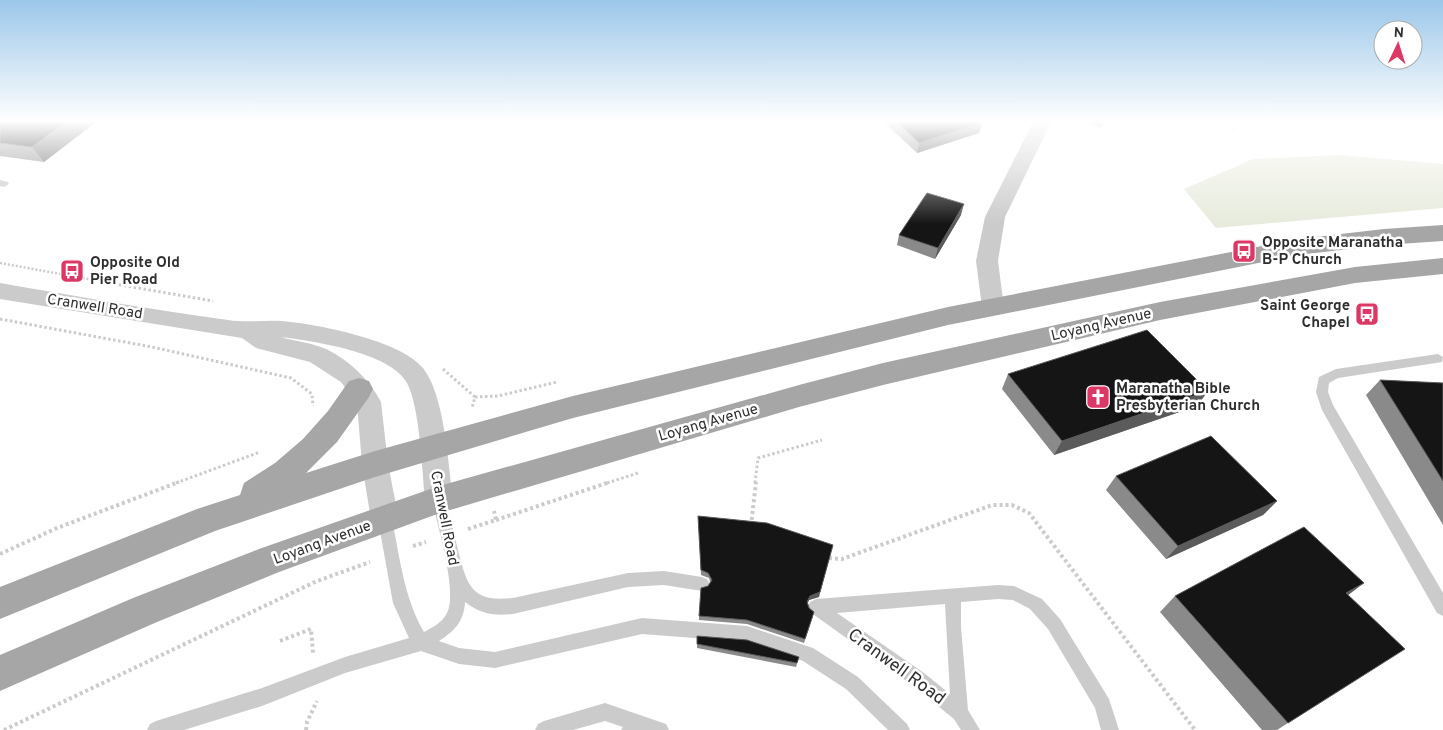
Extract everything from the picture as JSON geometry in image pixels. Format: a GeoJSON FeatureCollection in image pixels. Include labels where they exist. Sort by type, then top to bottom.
{"type":"FeatureCollection","features":[{"type":"Feature","properties":{"kind":"main road"},"geometry":{"type":"LineString","coordinates":[[0,603],[208,519],[376,464],[573,407],[938,318],[993,307],[1298,247],[1384,237],[1443,233]]}},
{"type":"Feature","properties":{"kind":"main road","name":"Loyang Avenue"},"geometry":{"type":"LineString","coordinates":[[0,673],[145,610],[271,560],[439,500],[799,396],[892,372],[1160,311],[1355,275],[1443,266]]}},
{"type":"Feature","properties":{"kind":"main road"},"geometry":{"type":"LineString","coordinates":[[208,519],[279,479],[312,451],[344,414],[360,389]]}},
{"type":"Feature","properties":{"kind":"street"},"geometry":{"type":"LineString","coordinates":[[993,307],[987,261],[995,217],[1025,156]]}},
{"type":"Feature","properties":{"kind":"street","name":"Cranwell Road"},"geometry":{"type":"LineString","coordinates":[[0,291],[248,331],[277,329],[309,334],[368,348],[400,361],[416,378],[425,402],[439,500]]}},
{"type":"Feature","properties":{"kind":"street","name":"Cranwell Road"},"geometry":{"type":"LineString","coordinates":[[248,331],[264,342],[317,355],[349,376],[360,389],[369,402],[385,520]]}},
{"type":"Feature","properties":{"kind":"lane"},"geometry":{"type":"LineString","coordinates":[[1438,359],[1336,374],[1322,380],[1322,392],[1327,406],[1443,608]]}},
{"type":"Feature","properties":{"kind":"lane","name":"Cranwell Road"},"geometry":{"type":"LineString","coordinates":[[439,500],[458,582],[468,595],[479,603],[495,608],[513,606],[628,580],[664,578],[702,584]]}},
{"type":"Feature","properties":{"kind":"lane","name":"Cranwell Road"},"geometry":{"type":"LineString","coordinates":[[385,520],[393,552],[401,603],[421,643]]}},
{"type":"Feature","properties":{"kind":"lane"},"geometry":{"type":"LineString","coordinates":[[156,730],[262,697],[345,666],[421,643],[446,628],[456,614],[458,582]]}},
{"type":"Feature","properties":{"kind":"lane"},"geometry":{"type":"LineString","coordinates":[[960,713],[953,627],[953,596],[998,592],[1014,593],[1036,604],[1054,624],[1103,705],[1110,730]]}},
{"type":"Feature","properties":{"kind":"lane","name":"Cranwell Road"},"geometry":{"type":"LineString","coordinates":[[953,596],[816,607],[918,679],[960,713],[971,730]]}},
{"type":"Feature","properties":{"kind":"lane"},"geometry":{"type":"LineString","coordinates":[[421,643],[459,656],[495,660],[642,626],[747,634],[808,654],[852,683],[901,730]]}},
{"type":"Feature","properties":{"kind":"lane"},"geometry":{"type":"LineString","coordinates":[[544,730],[605,712],[633,726],[660,730]]}},
{"type":"Feature","properties":{"kind":"path"},"geometry":{"type":"LineString","coordinates":[[0,319],[152,347],[290,378],[312,394],[313,414]]}},
{"type":"Feature","properties":{"kind":"path"},"geometry":{"type":"LineString","coordinates":[[751,526],[758,458],[822,440]]}},
{"type":"Feature","properties":{"kind":"path"},"geometry":{"type":"LineString","coordinates":[[0,554],[57,528],[267,450]]}},
{"type":"Feature","properties":{"kind":"path"},"geometry":{"type":"LineString","coordinates":[[496,520],[645,470]]}},
{"type":"Feature","properties":{"kind":"shaded area"},"geometry":{"type":"Polygon","coordinates":[[[1353,156],[1443,164],[1443,208],[1216,228],[1184,189],[1253,159],[1353,156]]]}},
{"type":"Feature","properties":{"kind":"building"},"geometry":{"type":"Polygon","coordinates":[[[927,193],[964,204],[938,248],[899,235],[927,193]]]}},
{"type":"Feature","properties":{"kind":"building","name":"Maranatha Bible Presbyterian Church"},"geometry":{"type":"Polygon","coordinates":[[[1147,330],[1208,391],[1062,441],[1008,374],[1147,330]]]}},
{"type":"Feature","properties":{"kind":"building"},"geometry":{"type":"Polygon","coordinates":[[[1380,380],[1443,383],[1443,481],[1380,380]]]}},
{"type":"Feature","properties":{"kind":"building"},"geometry":{"type":"Polygon","coordinates":[[[1211,436],[1277,501],[1178,546],[1116,476],[1211,436]]]}},
{"type":"Feature","properties":{"kind":"building"},"geometry":{"type":"Polygon","coordinates":[[[698,516],[767,523],[833,545],[820,592],[810,596],[807,602],[809,608],[814,612],[805,639],[747,620],[699,616],[701,588],[708,586],[712,580],[708,573],[701,570],[698,516]]]}},
{"type":"Feature","properties":{"kind":"building"},"geometry":{"type":"Polygon","coordinates":[[[1304,527],[1364,583],[1346,593],[1405,649],[1288,723],[1175,596],[1304,527]]]}},
{"type":"Feature","properties":{"kind":"building"},"geometry":{"type":"Polygon","coordinates":[[[697,636],[747,640],[799,657],[797,663],[697,644],[697,636]]]}},
{"type":"Feature","properties":{"kind":"place","name":"Opposite Maranatha B-P Church"},"geometry":{"type":"Point","coordinates":[1244,251]}},
{"type":"Feature","properties":{"kind":"place","name":"Opposite Old Pier Road"},"geometry":{"type":"Point","coordinates":[72,271]}},
{"type":"Feature","properties":{"kind":"place","name":"Saint George Chapel"},"geometry":{"type":"Point","coordinates":[1367,314]}},
{"type":"Feature","properties":{"kind":"place","name":"Maranatha Bible Presbyterian Church"},"geometry":{"type":"Point","coordinates":[1098,397]}}]}
